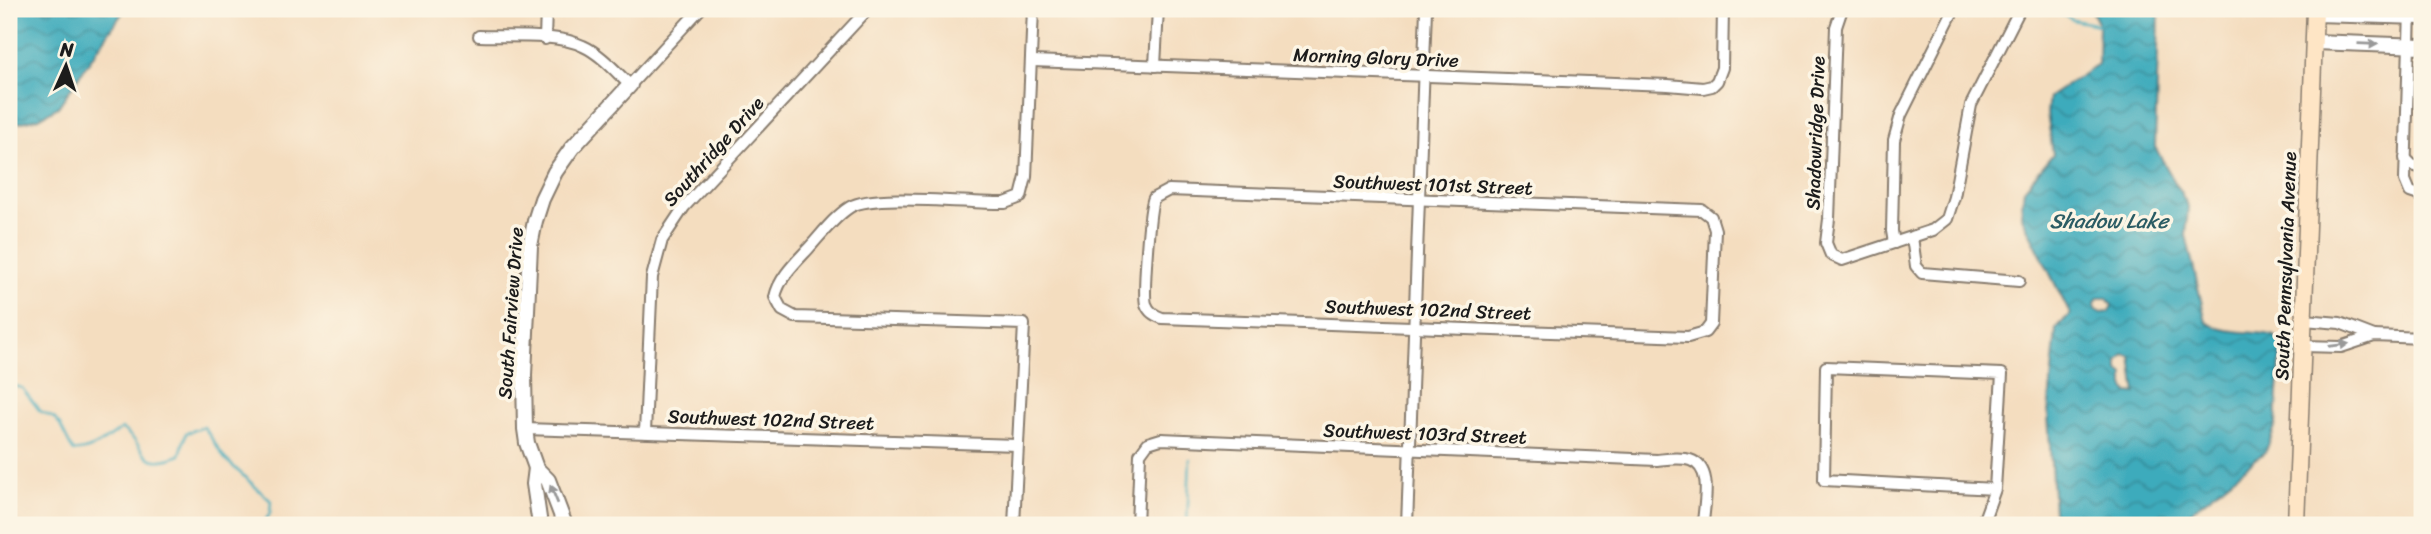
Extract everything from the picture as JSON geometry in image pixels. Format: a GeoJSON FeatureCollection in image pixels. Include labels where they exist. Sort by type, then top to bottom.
{"type":"FeatureCollection","features":[{"type":"Feature","properties":{"kind":"main road","name":"South Pennsylvania Avenue"},"geometry":{"type":"LineString","coordinates":[[2296,525],[2315,11]]}},
{"type":"Feature","properties":{"kind":"street"},"geometry":{"type":"LineString","coordinates":[[545,39],[546,9]]}},
{"type":"Feature","properties":{"kind":"street","name":"South Fairview Drive"},"geometry":{"type":"LineString","coordinates":[[565,525],[548,480],[536,468],[527,443],[523,412],[529,263],[535,221],[549,184],[564,159],[701,9]]}},
{"type":"Feature","properties":{"kind":"street","name":"Southridge Drive"},"geometry":{"type":"LineString","coordinates":[[645,432],[652,277],[662,240],[684,207],[868,9]]}},
{"type":"Feature","properties":{"kind":"street"},"geometry":{"type":"LineString","coordinates":[[1014,525],[1024,324],[795,317],[782,310],[775,297],[777,288],[789,271],[842,214],[854,205],[878,200],[1005,203],[1021,197],[1027,177],[1033,9]]}},
{"type":"Feature","properties":{"kind":"street"},"geometry":{"type":"LineString","coordinates":[[1156,66],[1158,9]]}},
{"type":"Feature","properties":{"kind":"street"},"geometry":{"type":"LineString","coordinates":[[1407,525],[1426,9]]}},
{"type":"Feature","properties":{"kind":"street","name":"Morning Glory Drive"},"geometry":{"type":"LineString","coordinates":[[1032,61],[1709,88],[1717,81],[1722,68],[1723,9]]}},
{"type":"Feature","properties":{"kind":"street","name":"Shadowridge Drive"},"geometry":{"type":"LineString","coordinates":[[1842,9],[1836,27],[1826,243],[1828,251],[1835,258],[1847,260],[1894,243]]}},
{"type":"Feature","properties":{"kind":"street"},"geometry":{"type":"LineString","coordinates":[[1954,9],[1900,115],[1895,131],[1892,231],[1894,243],[1933,230],[1947,219],[1972,106],[2020,9]]}},
{"type":"Feature","properties":{"kind":"street"},"geometry":{"type":"LineString","coordinates":[[2315,11],[2414,14],[2415,46],[2405,159],[2406,185],[2413,194],[2422,195]]}},
{"type":"Feature","properties":{"kind":"street"},"geometry":{"type":"LineString","coordinates":[[479,36],[576,43],[592,50],[630,85]]}},
{"type":"Feature","properties":{"kind":"street"},"geometry":{"type":"LineString","coordinates":[[2314,42],[2415,46]]}},
{"type":"Feature","properties":{"kind":"street"},"geometry":{"type":"LineString","coordinates":[[2405,159],[2422,168]]}},
{"type":"Feature","properties":{"kind":"street","name":"Southwest 101st Street"},"geometry":{"type":"LineString","coordinates":[[1150,311],[1145,292],[1149,215],[1154,198],[1174,190],[1696,209],[1711,217],[1715,230],[1712,320],[1705,332]]}},
{"type":"Feature","properties":{"kind":"street"},"geometry":{"type":"LineString","coordinates":[[1912,237],[1916,266],[1922,273],[2019,281]]}},
{"type":"Feature","properties":{"kind":"street","name":"Southwest 102nd Street"},"geometry":{"type":"LineString","coordinates":[[1150,311],[1156,316],[1168,319],[1688,337],[1705,332]]}},
{"type":"Feature","properties":{"kind":"street"},"geometry":{"type":"LineString","coordinates":[[2304,320],[2340,323],[2374,336],[2422,338]]}},
{"type":"Feature","properties":{"kind":"street"},"geometry":{"type":"LineString","coordinates":[[2303,346],[2341,347],[2374,336]]}},
{"type":"Feature","properties":{"kind":"street"},"geometry":{"type":"LineString","coordinates":[[1982,525],[1995,489],[2002,374],[1826,367],[1824,480],[1995,489]]}},
{"type":"Feature","properties":{"kind":"street","name":"Southwest 102nd Street"},"geometry":{"type":"LineString","coordinates":[[525,429],[1017,445]]}},
{"type":"Feature","properties":{"kind":"street","name":"Southwest 103rd Street"},"geometry":{"type":"LineString","coordinates":[[1138,525],[1139,459],[1142,448],[1161,439],[1657,460],[1687,459],[1700,466],[1705,477],[1703,525]]}},
{"type":"Feature","properties":{"kind":"street","name":"South Fairview Drive"},"geometry":{"type":"LineString","coordinates":[[536,468],[534,484],[540,525]]}},
{"type":"Feature","properties":{"kind":"water"},"geometry":{"type":"Polygon","coordinates":[[[9,9],[125,9],[58,107],[39,118],[18,123],[9,121],[9,9]]]}},
{"type":"Feature","properties":{"kind":"water","name":"Shadow Lake"},"geometry":{"type":"Polygon","coordinates":[[[2095,9],[2157,9],[2159,16],[2155,147],[2188,206],[2186,235],[2206,322],[2230,331],[2275,336],[2281,345],[2276,424],[2266,451],[2174,525],[2059,525],[2054,512],[2048,414],[2056,329],[2070,314],[2021,215],[2024,189],[2053,154],[2047,113],[2049,97],[2098,64],[2099,25],[2093,13],[2095,9]],[[2098,298],[2095,310],[2108,312],[2112,306],[2107,298],[2098,298]],[[2124,354],[2118,362],[2118,370],[2124,375],[2124,386],[2128,393],[2136,394],[2131,356],[2124,354]]]}},
{"type":"Feature","properties":{"kind":"waterway"},"geometry":{"type":"LineString","coordinates":[[2051,9],[2073,20],[2099,25]]}},
{"type":"Feature","properties":{"kind":"waterway"},"geometry":{"type":"LineString","coordinates":[[9,385],[22,388],[40,411],[54,418],[73,451],[92,447],[122,429],[151,459],[167,459],[180,455],[186,433],[204,427],[225,459],[271,501],[270,513],[263,525]]}},
{"type":"Feature","properties":{"kind":"waterway"},"geometry":{"type":"LineString","coordinates":[[1187,525],[1190,459]]}}]}
